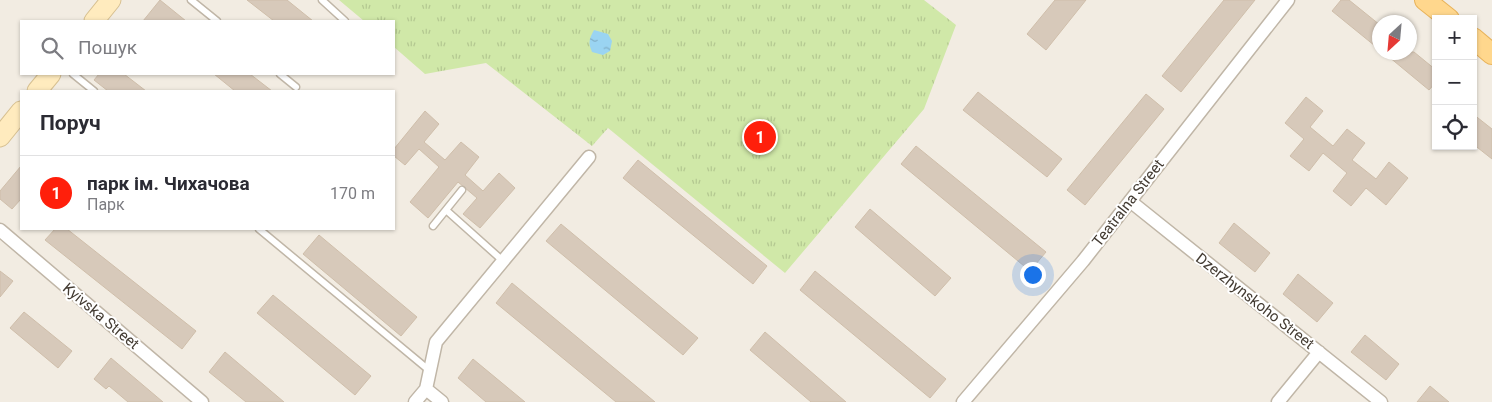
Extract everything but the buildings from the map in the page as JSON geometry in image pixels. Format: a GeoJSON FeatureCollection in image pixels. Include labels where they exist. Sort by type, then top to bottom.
{"type":"FeatureCollection","features":[{"type":"Feature","properties":{"kind":"main road"},"geometry":{"type":"LineString","coordinates":[[1425,0],[1443,15]]}},
{"type":"Feature","properties":{"kind":"main road"},"geometry":{"type":"LineString","coordinates":[[1477,41],[1492,54]]}},
{"type":"Feature","properties":{"kind":"street"},"geometry":{"type":"LineString","coordinates":[[95,20],[111,0]]}},
{"type":"Feature","properties":{"kind":"street","name":"Teatralna Street"},"geometry":{"type":"LineString","coordinates":[[963,402],[1083,261],[1288,0]]}},
{"type":"Feature","properties":{"kind":"street"},"geometry":{"type":"LineString","coordinates":[[38,90],[50,75]]}},
{"type":"Feature","properties":{"kind":"street"},"geometry":{"type":"LineString","coordinates":[[0,137],[20,112]]}},
{"type":"Feature","properties":{"kind":"street"},"geometry":{"type":"LineString","coordinates":[[415,402],[426,388],[436,342],[589,157]]}},
{"type":"Feature","properties":{"kind":"street","name":"Dzerzhynskoho Street"},"geometry":{"type":"LineString","coordinates":[[1130,202],[1381,402]]}},
{"type":"Feature","properties":{"kind":"street","name":"Kyivska Street"},"geometry":{"type":"LineString","coordinates":[[0,230],[198,401]]}},
{"type":"Feature","properties":{"kind":"street"},"geometry":{"type":"LineString","coordinates":[[1278,402],[1320,352]]}},
{"type":"Feature","properties":{"kind":"street"},"geometry":{"type":"LineString","coordinates":[[426,388],[442,402]]}},
{"type":"Feature","properties":{"kind":"lane"},"geometry":{"type":"LineString","coordinates":[[191,0],[216,20]]}},
{"type":"Feature","properties":{"kind":"lane"},"geometry":{"type":"LineString","coordinates":[[322,0],[344,20]]}},
{"type":"Feature","properties":{"kind":"lane"},"geometry":{"type":"LineString","coordinates":[[74,75],[93,90]]}},
{"type":"Feature","properties":{"kind":"lane"},"geometry":{"type":"LineString","coordinates":[[281,75],[296,87]]}},
{"type":"Feature","properties":{"kind":"lane"},"geometry":{"type":"LineString","coordinates":[[433,226],[462,190]]}},
{"type":"Feature","properties":{"kind":"lane"},"geometry":{"type":"LineString","coordinates":[[446,210],[503,261]]}},
{"type":"Feature","properties":{"kind":"lane"},"geometry":{"type":"LineString","coordinates":[[260,230],[430,372]]}},
{"type":"Feature","properties":{"kind":"green space"},"geometry":{"type":"Polygon","coordinates":[[[339,0],[924,0],[956,25],[924,109],[785,273],[608,128],[592,146],[486,63],[425,74],[395,48],[395,20],[363,20],[339,0]]]}},
{"type":"Feature","properties":{"kind":"water"},"geometry":{"type":"Polygon","coordinates":[[[594,30],[608,34],[612,41],[610,51],[603,55],[592,52],[590,41],[594,30]]]}},
{"type":"Feature","properties":{"kind":"place","name":"парк ім. Чихачова"},"geometry":{"type":"Point","coordinates":[760,137]}}]}
